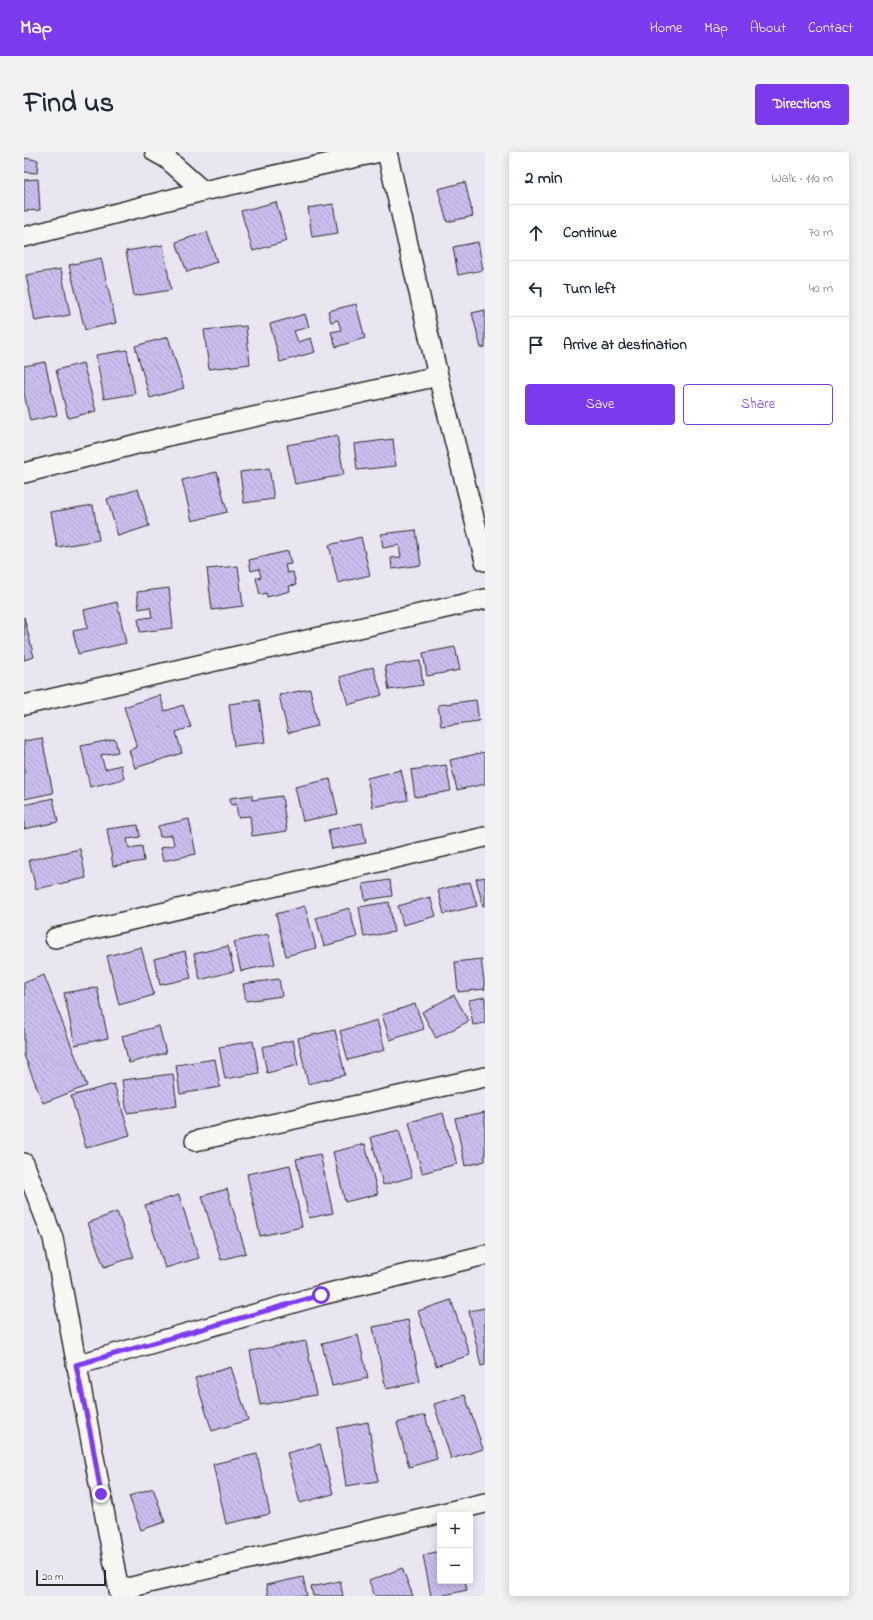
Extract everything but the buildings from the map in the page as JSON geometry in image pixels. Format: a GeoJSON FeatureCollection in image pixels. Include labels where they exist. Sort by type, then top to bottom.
{"type":"FeatureCollection","features":[{"type":"Feature","properties":{"kind":"street"},"geometry":{"type":"LineString","coordinates":[[155,152],[166,158],[203,191]]}},
{"type":"Feature","properties":{"kind":"street"},"geometry":{"type":"LineString","coordinates":[[24,237],[203,191],[380,152]]}},
{"type":"Feature","properties":{"kind":"street"},"geometry":{"type":"LineString","coordinates":[[387,152],[438,376],[485,561]]}},
{"type":"Feature","properties":{"kind":"street"},"geometry":{"type":"LineString","coordinates":[[24,473],[172,435],[438,376]]}},
{"type":"Feature","properties":{"kind":"street"},"geometry":{"type":"LineString","coordinates":[[24,705],[485,599]]}},
{"type":"Feature","properties":{"kind":"street"},"geometry":{"type":"LineString","coordinates":[[55,938],[485,837]]}},
{"type":"Feature","properties":{"kind":"street"},"geometry":{"type":"LineString","coordinates":[[195,1141],[485,1077]]}},
{"type":"Feature","properties":{"kind":"street"},"geometry":{"type":"LineString","coordinates":[[24,1163],[53,1238],[120,1593],[485,1503]]}},
{"type":"Feature","properties":{"kind":"street"},"geometry":{"type":"LineString","coordinates":[[76,1365],[321,1295],[485,1255]]}},
{"type":"Feature","properties":{"kind":"route"},"geometry":{"type":"LineString","coordinates":[[101,1494],[92,1441],[76,1365],[321,1295]]}}]}
